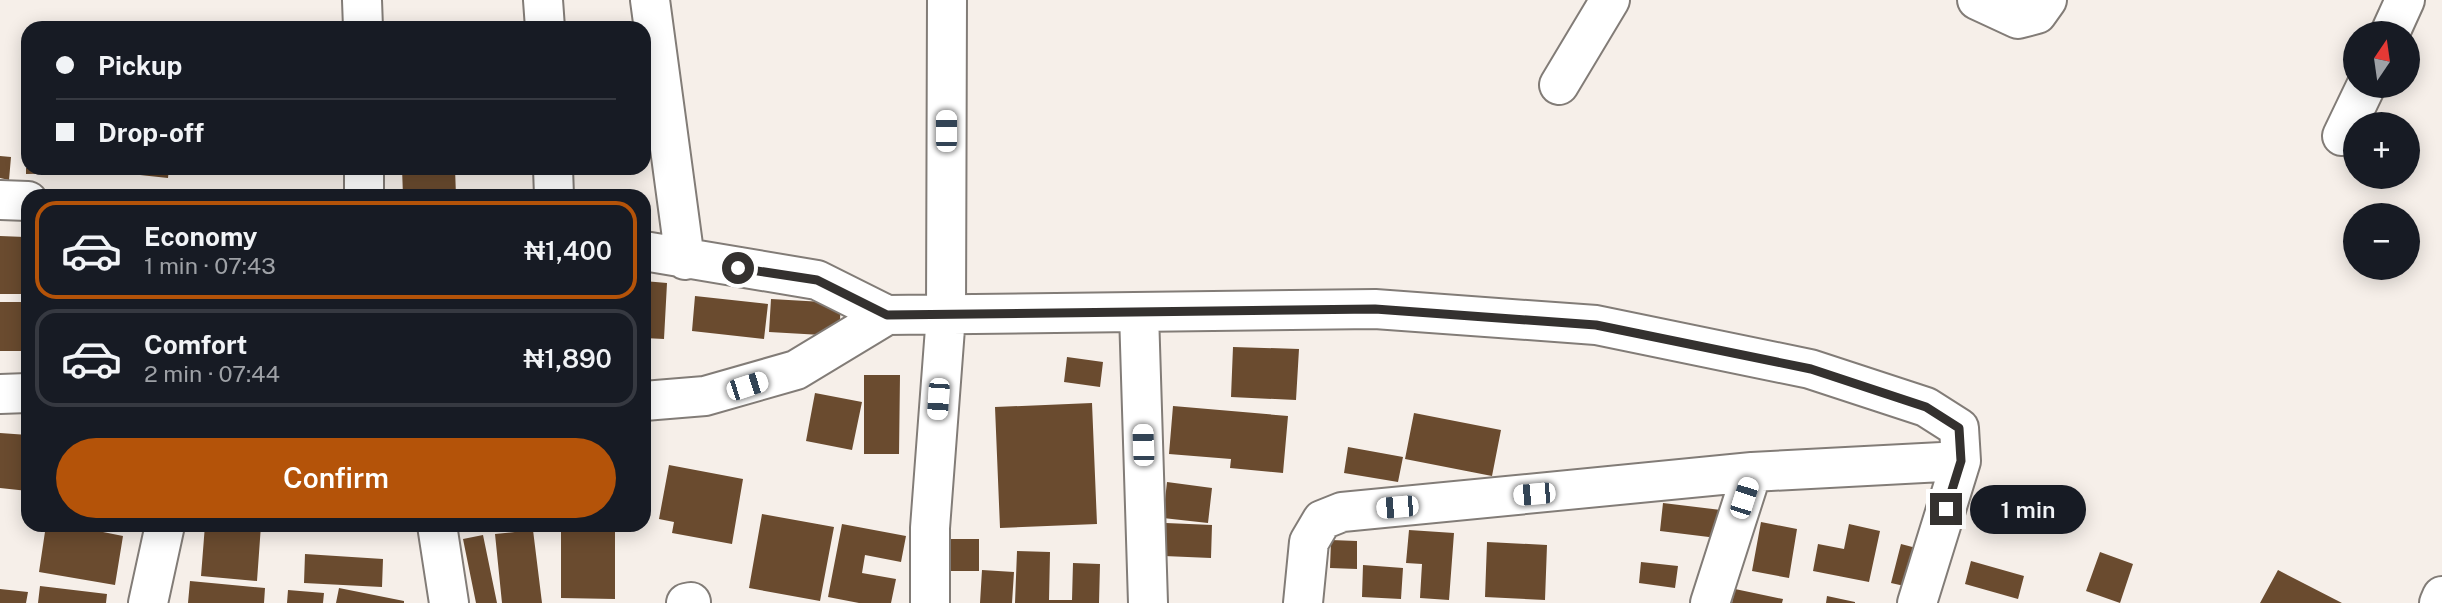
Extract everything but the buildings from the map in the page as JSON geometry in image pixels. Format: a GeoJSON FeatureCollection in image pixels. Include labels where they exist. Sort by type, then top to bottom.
{"type":"FeatureCollection","features":[{"type":"Feature","properties":{"kind":"street"},"geometry":{"type":"LineString","coordinates":[[362,0],[363,21]]}},
{"type":"Feature","properties":{"kind":"street"},"geometry":{"type":"LineString","coordinates":[[543,0],[544,21]]}},
{"type":"Feature","properties":{"kind":"street"},"geometry":{"type":"LineString","coordinates":[[650,0],[685,260]]}},
{"type":"Feature","properties":{"kind":"street"},"geometry":{"type":"LineString","coordinates":[[930,603],[930,528],[946,315],[947,0]]}},
{"type":"Feature","properties":{"kind":"street"},"geometry":{"type":"LineString","coordinates":[[1559,85],[1611,0]]}},
{"type":"Feature","properties":{"kind":"street"},"geometry":{"type":"LineString","coordinates":[[1977,0],[2018,19],[2037,15],[2047,0]]}},
{"type":"Feature","properties":{"kind":"street"},"geometry":{"type":"LineString","coordinates":[[2395,21],[2405,0]]}},
{"type":"Feature","properties":{"kind":"street"},"geometry":{"type":"LineString","coordinates":[[2342,136],[2360,98]]}},
{"type":"Feature","properties":{"kind":"street"},"geometry":{"type":"LineString","coordinates":[[0,200],[21,201]]}},
{"type":"Feature","properties":{"kind":"street"},"geometry":{"type":"LineString","coordinates":[[651,253],[817,280],[887,315],[1375,309],[1596,325],[1811,369],[1926,407],[1959,428],[1961,461],[1917,603]]}},
{"type":"Feature","properties":{"kind":"street"},"geometry":{"type":"LineString","coordinates":[[1139,313],[1148,603]]}},
{"type":"Feature","properties":{"kind":"street"},"geometry":{"type":"LineString","coordinates":[[651,400],[705,396],[796,370],[887,315]]}},
{"type":"Feature","properties":{"kind":"street"},"geometry":{"type":"LineString","coordinates":[[0,394],[21,393]]}},
{"type":"Feature","properties":{"kind":"street"},"geometry":{"type":"LineString","coordinates":[[1303,603],[1309,542],[1322,520],[1342,512],[1752,472],[1961,461]]}},
{"type":"Feature","properties":{"kind":"street"},"geometry":{"type":"LineString","coordinates":[[1710,603],[1752,472]]}},
{"type":"Feature","properties":{"kind":"street"},"geometry":{"type":"LineString","coordinates":[[148,603],[163,532]]}},
{"type":"Feature","properties":{"kind":"street"},"geometry":{"type":"LineString","coordinates":[[438,532],[449,603]]}},
{"type":"Feature","properties":{"kind":"street"},"geometry":{"type":"LineString","coordinates":[[2439,603],[2442,596]]}},
{"type":"Feature","properties":{"kind":"route"},"geometry":{"type":"LineString","coordinates":[[738,268],[817,280],[887,315],[1375,309],[1596,325],[1811,369],[1926,407],[1959,428],[1961,461],[1946,509]]}}]}
